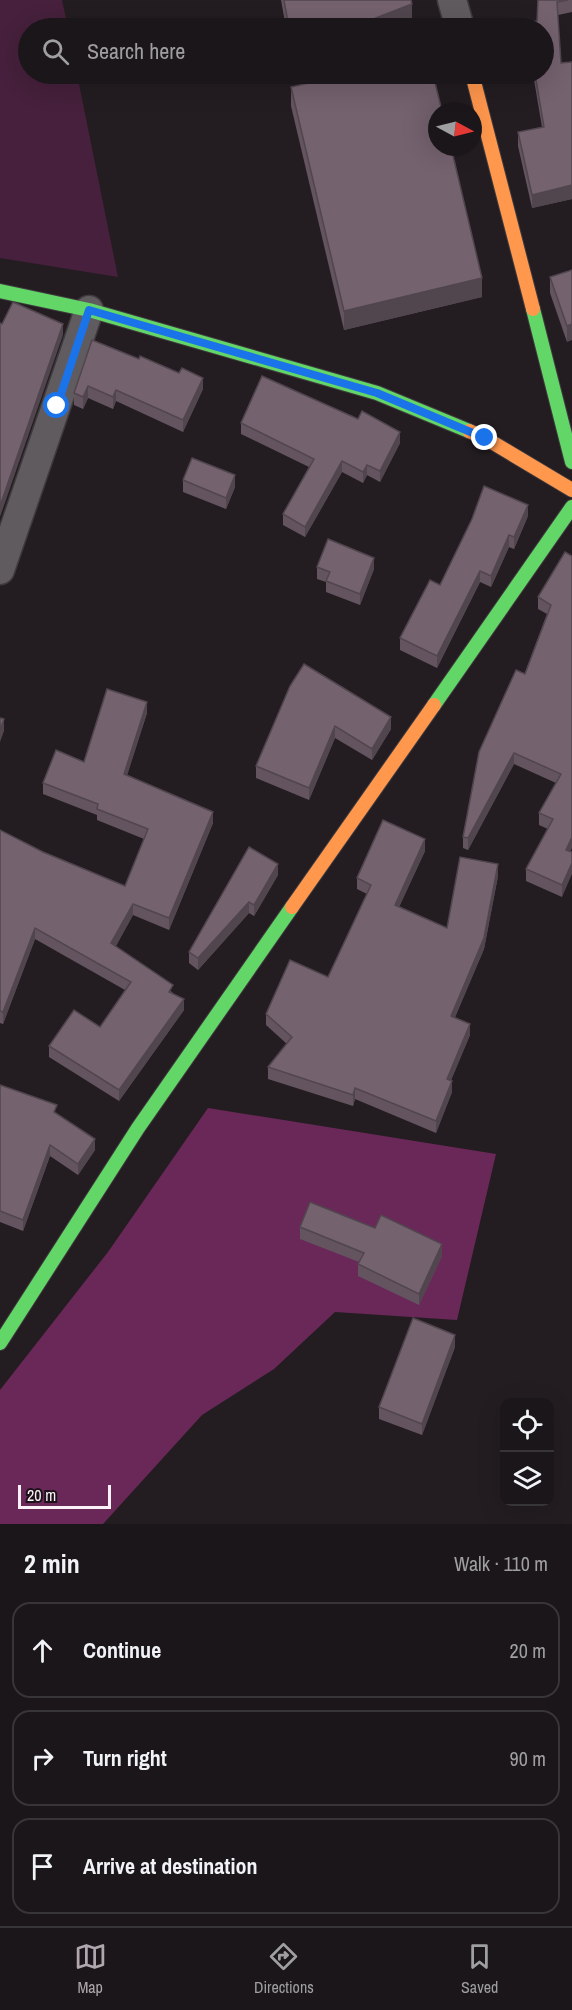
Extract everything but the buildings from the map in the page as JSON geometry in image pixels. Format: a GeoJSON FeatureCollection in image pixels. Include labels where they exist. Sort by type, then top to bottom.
{"type":"FeatureCollection","features":[{"type":"Feature","properties":{"kind":"street"},"geometry":{"type":"LineString","coordinates":[[453,0],[458,18]]}},
{"type":"Feature","properties":{"kind":"street"},"geometry":{"type":"LineString","coordinates":[[474,84],[572,462]]}},
{"type":"Feature","properties":{"kind":"street"},"geometry":{"type":"LineString","coordinates":[[0,291],[89,310],[377,393],[485,438],[572,490]]}},
{"type":"Feature","properties":{"kind":"street"},"geometry":{"type":"LineString","coordinates":[[0,570],[89,310]]}},
{"type":"Feature","properties":{"kind":"street"},"geometry":{"type":"LineString","coordinates":[[0,1343],[138,1128],[572,507]]}},
{"type":"Feature","properties":{"kind":"shaded area"},"geometry":{"type":"Polygon","coordinates":[[[0,0],[62,0],[66,18],[18,18],[18,84],[79,84],[118,277],[0,258],[0,0]]]}},
{"type":"Feature","properties":{"kind":"shaded area"},"geometry":{"type":"Polygon","coordinates":[[[208,1108],[496,1154],[457,1320],[335,1312],[274,1369],[202,1415],[103,1524],[0,1524],[0,1390],[108,1252],[208,1108]]]}},
{"type":"Feature","properties":{"kind":"traffic: fast"},"geometry":{"type":"LineString","coordinates":[[0,291],[89,310],[377,393],[469,431]]}},
{"type":"Feature","properties":{"kind":"traffic: fast"},"geometry":{"type":"LineString","coordinates":[[533,309],[572,462]]}},
{"type":"Feature","properties":{"kind":"traffic: fast"},"geometry":{"type":"LineString","coordinates":[[434,705],[572,507]]}},
{"type":"Feature","properties":{"kind":"traffic: fast"},"geometry":{"type":"LineString","coordinates":[[0,1343],[138,1128],[292,907]]}},
{"type":"Feature","properties":{"kind":"traffic: slow"},"geometry":{"type":"LineString","coordinates":[[475,84],[533,309]]}},
{"type":"Feature","properties":{"kind":"traffic: slow"},"geometry":{"type":"LineString","coordinates":[[469,431],[485,438],[572,490]]}},
{"type":"Feature","properties":{"kind":"traffic: slow"},"geometry":{"type":"LineString","coordinates":[[292,907],[434,705]]}},
{"type":"Feature","properties":{"kind":"route"},"geometry":{"type":"LineString","coordinates":[[57,406],[89,310],[377,393],[485,438]]}}]}
